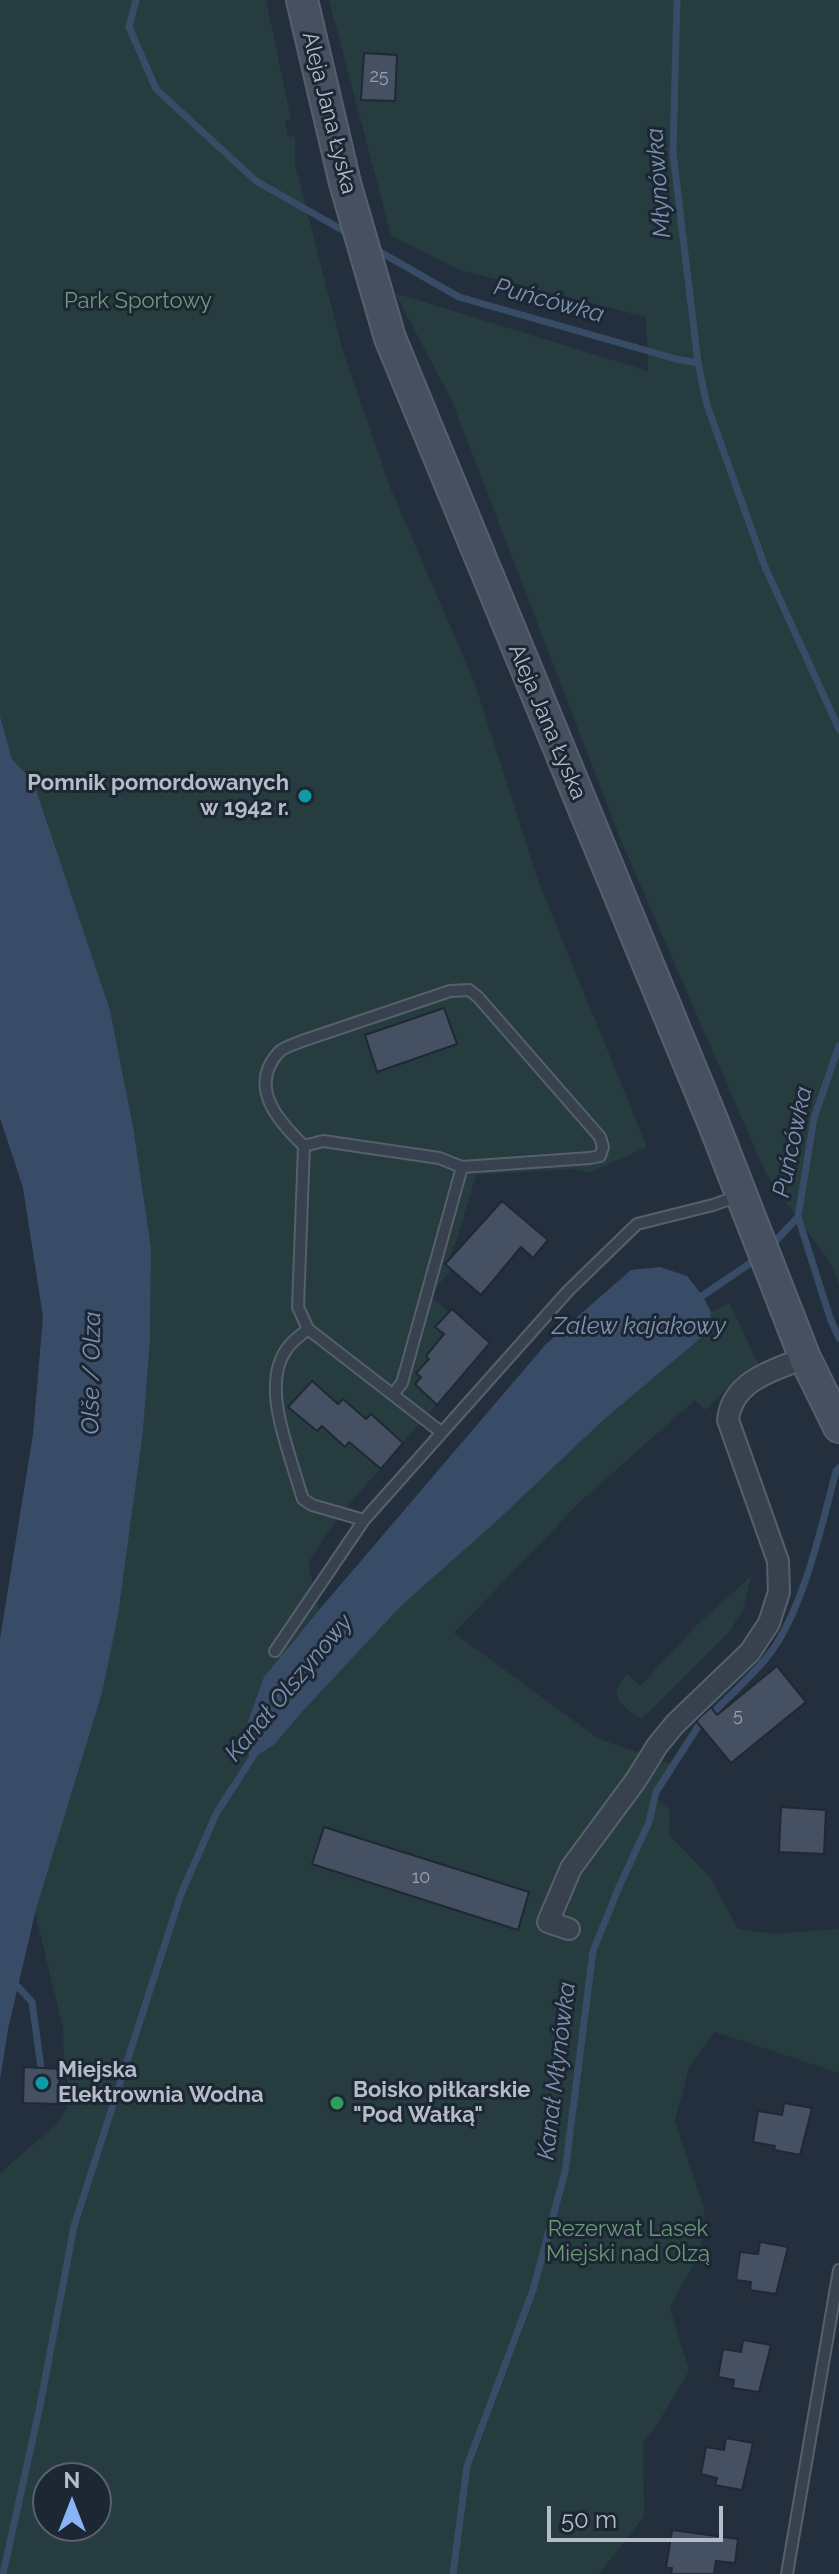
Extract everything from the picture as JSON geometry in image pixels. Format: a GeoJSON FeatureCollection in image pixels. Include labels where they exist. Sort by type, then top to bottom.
{"type":"FeatureCollection","features":[{"type":"Feature","properties":{"kind":"street","name":"Aleja Jana Łyska"},"geometry":{"type":"LineString","coordinates":[[302,0],[345,183],[390,338],[805,1358],[839,1427]]}},
{"type":"Feature","properties":{"kind":"street"},"geometry":{"type":"LineString","coordinates":[[569,1929],[548,1922],[571,1868],[636,1780],[657,1746],[675,1724],[750,1652],[769,1623],[779,1592],[778,1561],[728,1420],[729,1407],[748,1383],[805,1358]]}},
{"type":"Feature","properties":{"kind":"lane"},"geometry":{"type":"LineString","coordinates":[[304,1146],[323,1141],[439,1158],[462,1167],[600,1156],[603,1147],[600,1137],[469,990],[450,991],[302,1041],[280,1051],[269,1071],[266,1091],[270,1107],[285,1128],[304,1146],[298,1307],[308,1329],[441,1432]]}},
{"type":"Feature","properties":{"kind":"lane"},"geometry":{"type":"LineString","coordinates":[[393,1394],[402,1383],[462,1167]]}},
{"type":"Feature","properties":{"kind":"lane"},"geometry":{"type":"LineString","coordinates":[[275,1651],[364,1520],[568,1291],[637,1224],[741,1195]]}},
{"type":"Feature","properties":{"kind":"lane"},"geometry":{"type":"LineString","coordinates":[[308,1329],[287,1348],[274,1385],[299,1487],[303,1499],[312,1505],[364,1520]]}},
{"type":"Feature","properties":{"kind":"lane"},"geometry":{"type":"LineString","coordinates":[[787,2574],[839,2270]]}},
{"type":"Feature","properties":{"kind":"green space"},"geometry":{"type":"Polygon","coordinates":[[[0,0],[266,0],[291,119],[285,121],[288,137],[295,136],[295,164],[342,348],[390,487],[474,681],[539,883],[647,1147],[590,1172],[572,1169],[476,1175],[457,1240],[446,1264],[451,1270],[432,1297],[490,1343],[338,1517],[308,1563],[319,1610],[288,1647],[249,1759],[274,1745],[401,1606],[600,1423],[702,1337],[710,1322],[711,1312],[729,1303],[759,1365],[737,1379],[705,1410],[695,1400],[581,1501],[454,1633],[599,1739],[674,1765],[653,1795],[670,1810],[669,1835],[710,1877],[738,1929],[775,1934],[839,1929],[839,2073],[715,2032],[689,2067],[675,2121],[704,2209],[702,2241],[670,2307],[689,2371],[653,2431],[643,2442],[644,2516],[599,2574],[0,2574],[0,2173],[59,2122],[71,2099],[64,2065],[63,2027],[35,1913],[102,1693],[143,1431],[150,1340],[151,1248],[133,1126],[110,1010],[33,782],[12,759],[0,716],[0,0]]]}},
{"type":"Feature","properties":{"kind":"green space"},"geometry":{"type":"Polygon","coordinates":[[[329,0],[839,0],[839,1286],[832,1266],[766,1174],[620,838],[452,401],[395,293],[648,371],[646,317],[459,270],[391,235],[329,0]]]}},
{"type":"Feature","properties":{"kind":"green space"},"geometry":{"type":"Polygon","coordinates":[[[751,1576],[743,1610],[728,1633],[642,1719],[623,1705],[617,1689],[627,1674],[640,1686],[697,1625],[751,1576]]]}},
{"type":"Feature","properties":{"kind":"water","name":"Olše / Olza"},"geometry":{"type":"Polygon","coordinates":[[[0,716],[12,759],[33,781],[110,1010],[133,1126],[151,1248],[150,1340],[143,1431],[118,1615],[102,1693],[35,1913],[8,2029],[0,2080],[0,1639],[33,1434],[43,1317],[23,1188],[0,1118],[0,716]]]}},
{"type":"Feature","properties":{"kind":"water","name":"Zalew kajakowy"},"geometry":{"type":"Polygon","coordinates":[[[660,1267],[687,1276],[702,1295],[711,1312],[710,1322],[702,1337],[600,1423],[401,1606],[274,1745],[249,1760],[248,1721],[264,1677],[319,1610],[546,1344],[631,1270],[660,1267]]]}},
{"type":"Feature","properties":{"kind":"building"},"geometry":{"type":"Polygon","coordinates":[[[364,53],[397,55],[395,101],[361,100],[364,53]]]}},
{"type":"Feature","properties":{"kind":"building"},"geometry":{"type":"Polygon","coordinates":[[[444,1008],[457,1044],[377,1072],[365,1035],[444,1008]]]}},
{"type":"Feature","properties":{"kind":"building"},"geometry":{"type":"Polygon","coordinates":[[[502,1201],[548,1240],[533,1258],[521,1247],[481,1295],[445,1264],[502,1201]]]}},
{"type":"Feature","properties":{"kind":"building"},"geometry":{"type":"Polygon","coordinates":[[[452,1309],[490,1343],[437,1405],[415,1384],[421,1377],[416,1373],[444,1334],[435,1327],[452,1309]]]}},
{"type":"Feature","properties":{"kind":"building"},"geometry":{"type":"Polygon","coordinates":[[[312,1381],[338,1404],[343,1399],[366,1419],[371,1414],[403,1443],[381,1469],[349,1442],[345,1447],[322,1426],[317,1431],[288,1407],[312,1381]]]}},
{"type":"Feature","properties":{"kind":"building"},"geometry":{"type":"Polygon","coordinates":[[[777,1666],[806,1702],[731,1763],[696,1721],[711,1707],[717,1715],[777,1666]]]}},
{"type":"Feature","properties":{"kind":"building"},"geometry":{"type":"Polygon","coordinates":[[[781,1807],[826,1810],[824,1854],[779,1852],[781,1807]]]}},
{"type":"Feature","properties":{"kind":"building"},"geometry":{"type":"Polygon","coordinates":[[[324,1827],[529,1892],[518,1930],[312,1864],[324,1827]]]}},
{"type":"Feature","properties":{"kind":"building","name":"Miejska Elektrownia Wodna"},"geometry":{"type":"Polygon","coordinates":[[[24,2067],[60,2069],[58,2104],[23,2103],[24,2067]]]}},
{"type":"Feature","properties":{"kind":"building"},"geometry":{"type":"Polygon","coordinates":[[[784,2103],[812,2108],[800,2155],[753,2142],[758,2111],[782,2115],[784,2103]]]}},
{"type":"Feature","properties":{"kind":"building"},"geometry":{"type":"Polygon","coordinates":[[[760,2242],[788,2247],[776,2294],[750,2290],[751,2282],[736,2280],[740,2252],[758,2254],[760,2242]]]}},
{"type":"Feature","properties":{"kind":"building"},"geometry":{"type":"Polygon","coordinates":[[[743,2340],[771,2345],[759,2392],[733,2388],[734,2380],[718,2377],[723,2349],[741,2352],[743,2340]]]}},
{"type":"Feature","properties":{"kind":"building"},"geometry":{"type":"Polygon","coordinates":[[[726,2438],[753,2443],[742,2490],[715,2485],[717,2478],[701,2474],[706,2447],[724,2450],[726,2438]]]}},
{"type":"Feature","properties":{"kind":"building"},"geometry":{"type":"Polygon","coordinates":[[[672,2530],[738,2539],[735,2563],[716,2561],[714,2574],[671,2574],[672,2568],[666,2568],[672,2530]]]}},
{"type":"Feature","properties":{"kind":"waterway","name":"Puńcówka"},"geometry":{"type":"LineString","coordinates":[[136,0],[129,27],[156,89],[256,181],[351,235]]}},
{"type":"Feature","properties":{"kind":"waterway","name":"Młynówka"},"geometry":{"type":"LineString","coordinates":[[677,0],[673,153],[698,363]]}},
{"type":"Feature","properties":{"kind":"waterway","name":"Puńcówka"},"geometry":{"type":"LineString","coordinates":[[375,249],[459,297],[698,363],[707,405],[765,567],[839,729]]}},
{"type":"Feature","properties":{"kind":"waterway","name":"Puńcówka"},"geometry":{"type":"LineString","coordinates":[[839,1046],[814,1118],[798,1217],[839,1338]]}},
{"type":"Feature","properties":{"kind":"waterway","name":"Kanał Olszynowy"},"geometry":{"type":"LineString","coordinates":[[770,1247],[798,1217]]}},
{"type":"Feature","properties":{"kind":"waterway","name":"Kanał Olszynowy"},"geometry":{"type":"LineString","coordinates":[[696,1300],[758,1258]]}},
{"type":"Feature","properties":{"kind":"waterway","name":"Kanał Młynówka"},"geometry":{"type":"LineString","coordinates":[[715,1711],[767,1657],[791,1618],[839,1468]]}},
{"type":"Feature","properties":{"kind":"waterway","name":"Kanał Młynówka"},"geometry":{"type":"LineString","coordinates":[[453,2574],[467,2466],[533,2290],[565,2172],[593,1951],[649,1822],[656,1792],[699,1725]]}},
{"type":"Feature","properties":{"kind":"waterway","name":"Kanał Olszynowy"},"geometry":{"type":"LineString","coordinates":[[3,2574],[40,2406],[74,2226],[181,1894],[217,1812],[254,1755]]}},
{"type":"Feature","properties":{"kind":"waterway"},"geometry":{"type":"LineString","coordinates":[[0,1967],[32,2002],[42,2075]]}},
{"type":"Feature","properties":{"kind":"place","name":"Pomnik pomordowanych w 1942 r."},"geometry":{"type":"Point","coordinates":[305,796]}},
{"type":"Feature","properties":{"kind":"place","name":"Miejska Elektrownia Wodna"},"geometry":{"type":"Point","coordinates":[42,2083]}},
{"type":"Feature","properties":{"kind":"place","name":"Boisko piłkarskie \"Pod Wałką\""},"geometry":{"type":"Point","coordinates":[337,2103]}},
{"type":"Feature","properties":{"kind":"park label","name":"Park Sportowy"},"geometry":{"type":"Point","coordinates":[138,301]}},
{"type":"Feature","properties":{"kind":"park label","name":"Rezerwat Lasek Miejski nad Olzą"},"geometry":{"type":"Point","coordinates":[628,2242]}}]}
